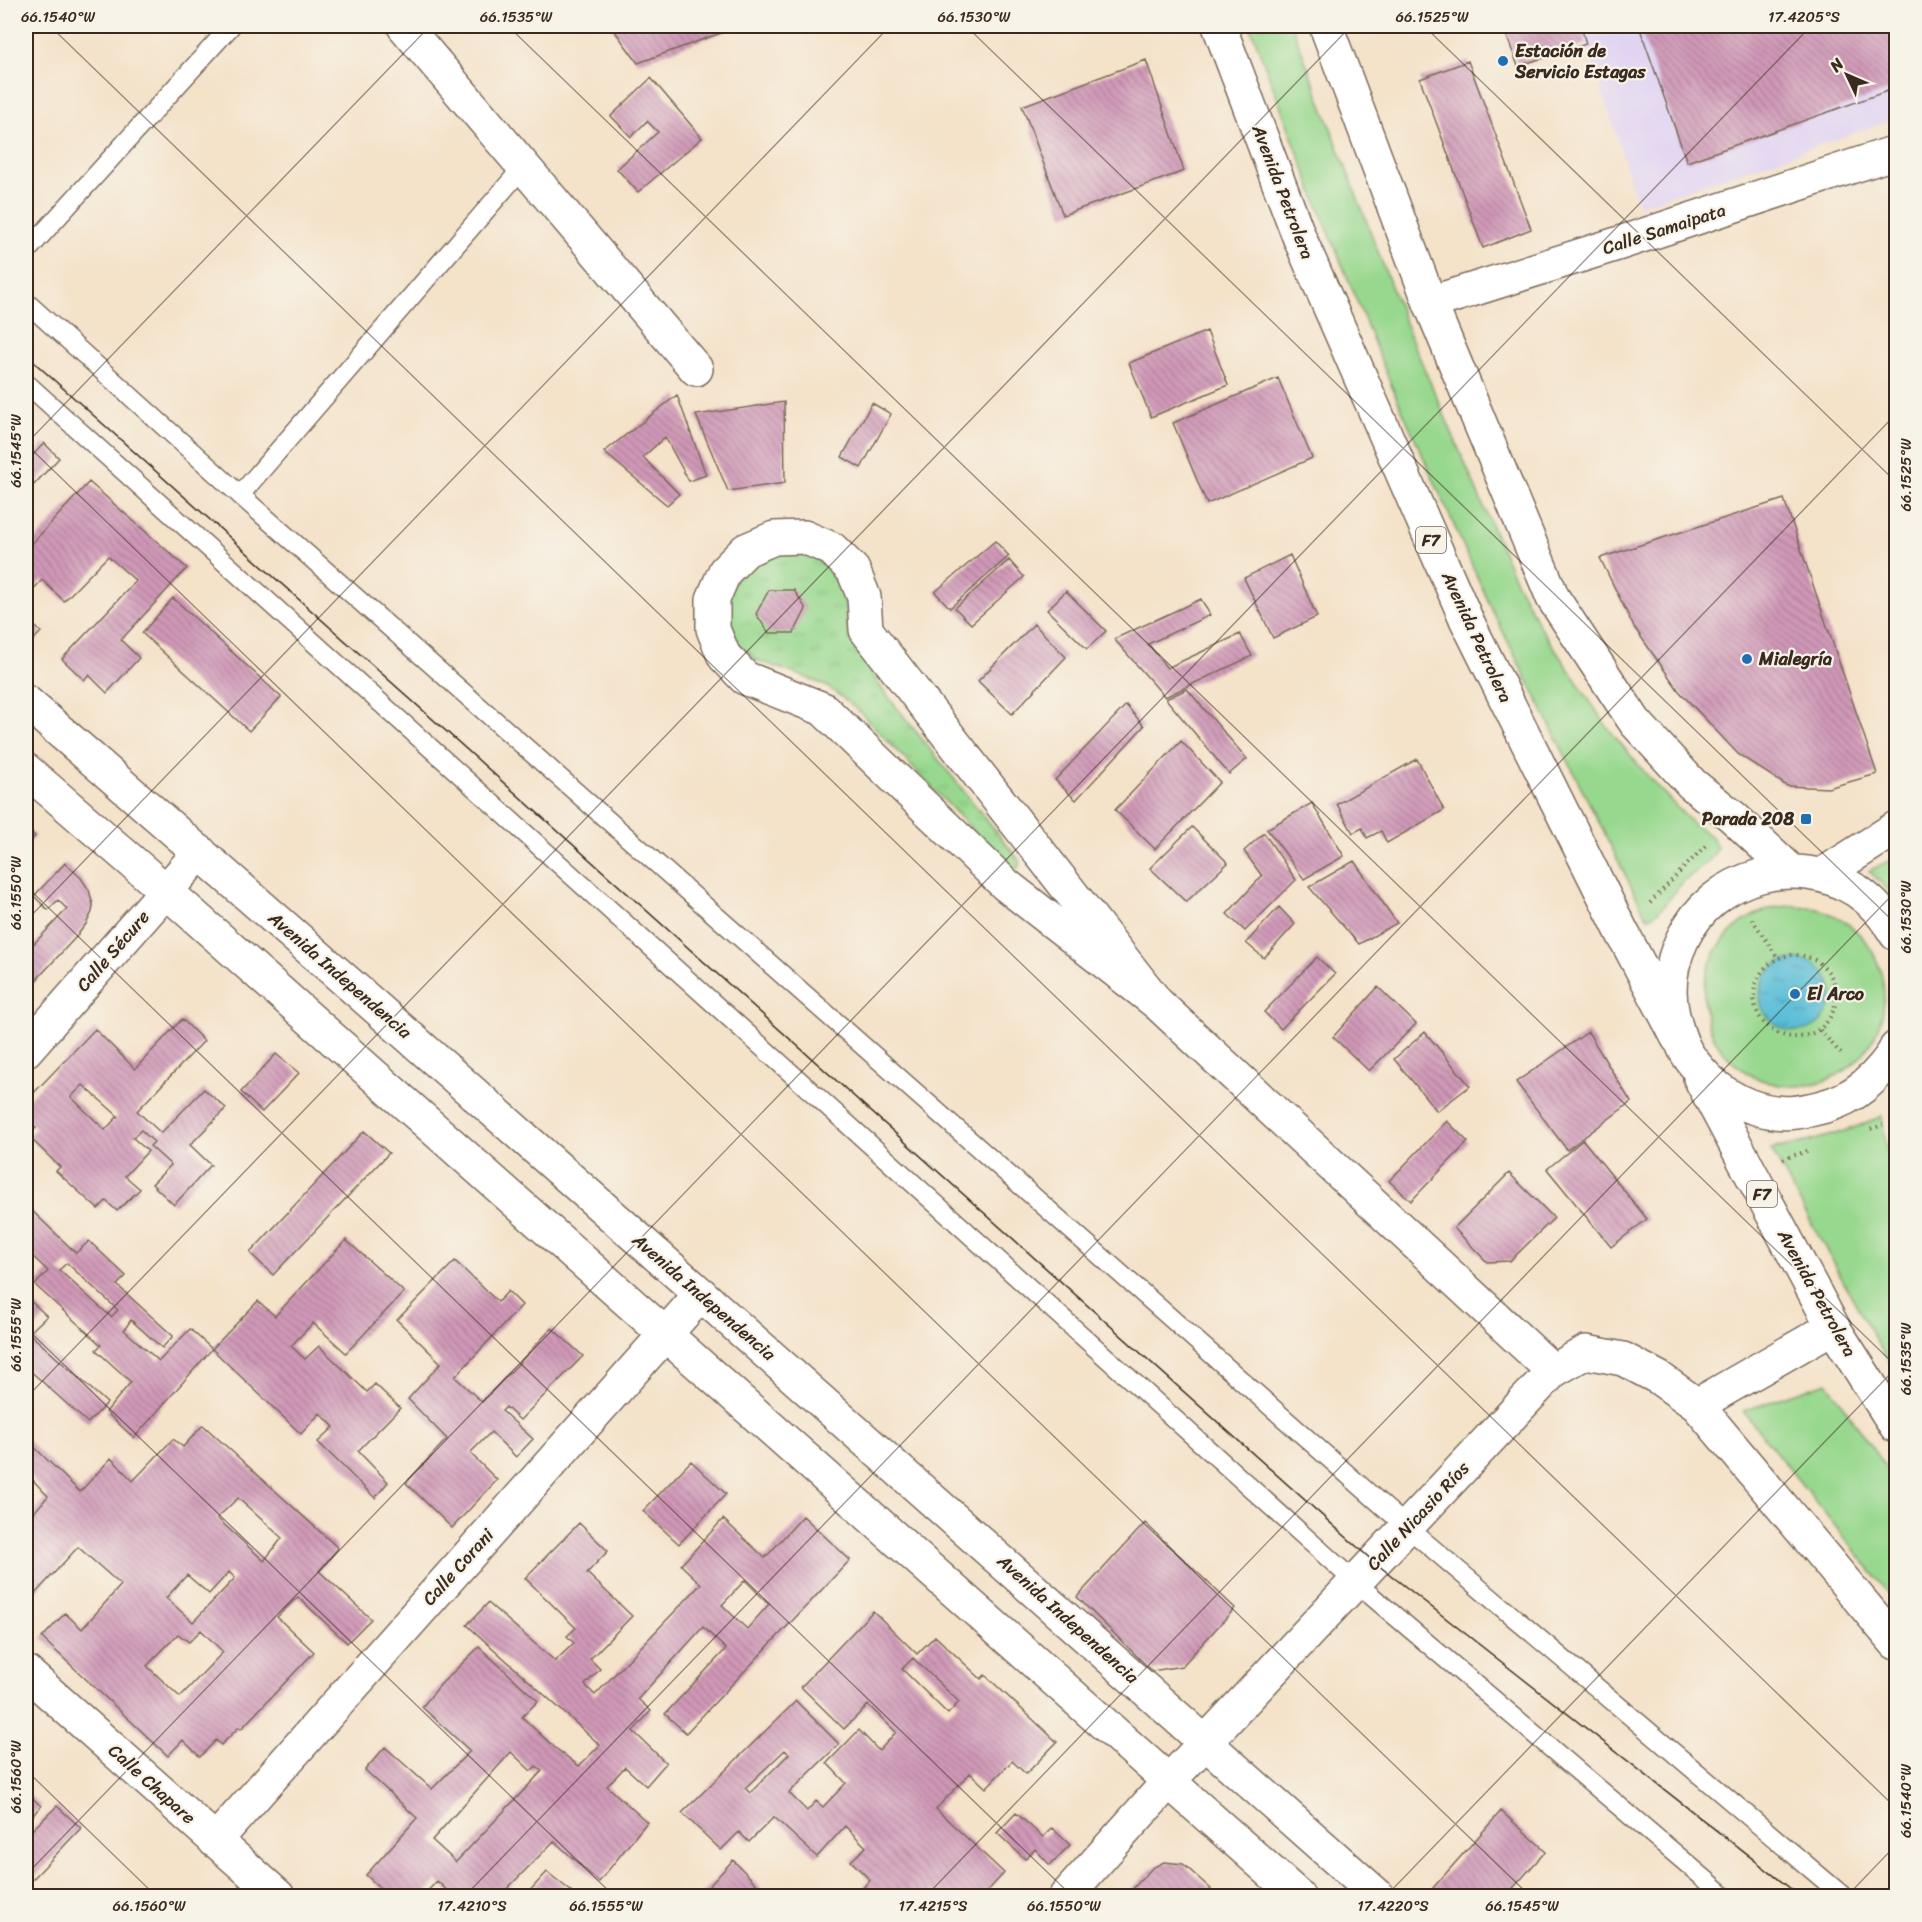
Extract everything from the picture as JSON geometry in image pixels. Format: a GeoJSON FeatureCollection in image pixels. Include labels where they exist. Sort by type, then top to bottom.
{"type":"FeatureCollection","features":[{"type":"Feature","properties":{"kind":"main road"},"geometry":{"type":"LineString","coordinates":[[404,26],[696,369]]}},
{"type":"Feature","properties":{"kind":"main road","name":"Avenida Petrolera"},"geometry":{"type":"LineString","coordinates":[[1219,26],[1300,239],[1467,621],[1617,922],[1684,1050],[1833,1327],[1896,1426]]}},
{"type":"Feature","properties":{"kind":"main road"},"geometry":{"type":"LineString","coordinates":[[1326,26],[1431,303],[1553,598],[1635,722],[1692,784],[1807,873],[1839,881],[1856,890],[1888,920],[1896,934]]}},
{"type":"Feature","properties":{"kind":"main road","name":"Calle Samaipata"},"geometry":{"type":"LineString","coordinates":[[1431,303],[1896,152]]}},
{"type":"Feature","properties":{"kind":"main road"},"geometry":{"type":"LineString","coordinates":[[1157,1003],[866,630],[864,597],[853,570],[832,549],[804,537],[774,538],[746,550],[725,571],[713,599],[713,628],[724,656],[745,678],[823,709],[1006,885],[1157,1003],[1553,1371]]}},
{"type":"Feature","properties":{"kind":"main road","name":"Avenida Independencia"},"geometry":{"type":"LineString","coordinates":[[26,702],[200,852],[701,1294],[1378,1896]]}},
{"type":"Feature","properties":{"kind":"main road"},"geometry":{"type":"LineString","coordinates":[[26,770],[166,891],[1298,1896]]}},
{"type":"Feature","properties":{"kind":"main road"},"geometry":{"type":"LineString","coordinates":[[1807,873],[1896,828]]}},
{"type":"Feature","properties":{"kind":"main road","name":"Calle Sécure"},"geometry":{"type":"LineString","coordinates":[[26,1050],[200,852]]}},
{"type":"Feature","properties":{"kind":"main road","name":"F7"},"geometry":{"type":"LineString","coordinates":[[1807,873],[1756,876],[1737,884],[1706,906],[1694,920],[1676,952],[1671,977],[1670,1003],[1684,1050],[1716,1087],[1739,1102],[1766,1111],[1788,1113],[1823,1109],[1855,1094],[1872,1081],[1896,1048]]}},
{"type":"Feature","properties":{"kind":"main road","name":"Calle Corani"},"geometry":{"type":"LineString","coordinates":[[215,1841],[701,1294]]}},
{"type":"Feature","properties":{"kind":"main road"},"geometry":{"type":"LineString","coordinates":[[1697,1405],[1833,1327]]}},
{"type":"Feature","properties":{"kind":"main road","name":"Calle Nicasio Ríos"},"geometry":{"type":"LineString","coordinates":[[1066,1896],[1206,1741],[1553,1371],[1586,1352],[1623,1359],[1659,1378],[1697,1405],[1896,1643]]}},
{"type":"Feature","properties":{"kind":"main road","name":"Calle Chapare"},"geometry":{"type":"LineString","coordinates":[[26,1672],[278,1896]]}},
{"type":"Feature","properties":{"kind":"lane"},"geometry":{"type":"LineString","coordinates":[[26,252],[231,26]]}},
{"type":"Feature","properties":{"kind":"lane"},"geometry":{"type":"LineString","coordinates":[[240,495],[524,166]]}},
{"type":"Feature","properties":{"kind":"lane"},"geometry":{"type":"LineString","coordinates":[[26,302],[240,495],[1407,1527],[1843,1896]]}},
{"type":"Feature","properties":{"kind":"lane"},"geometry":{"type":"LineString","coordinates":[[26,383],[1355,1582],[1725,1896]]}},
{"type":"Feature","properties":{"kind":"path"},"geometry":{"type":"LineString","coordinates":[[1643,910],[1713,838]]}},
{"type":"Feature","properties":{"kind":"path"},"geometry":{"type":"LineString","coordinates":[[1750,916],[1778,958]]}},
{"type":"Feature","properties":{"kind":"path"},"geometry":{"type":"LineString","coordinates":[[1799,954],[1813,958],[1825,965],[1833,977],[1837,992],[1836,1006],[1830,1019],[1820,1030],[1807,1036],[1792,1037],[1778,1034],[1767,1027],[1760,1018],[1755,1006],[1756,981],[1762,970],[1778,958],[1799,954]]}},
{"type":"Feature","properties":{"kind":"path"},"geometry":{"type":"LineString","coordinates":[[1820,1030],[1845,1057]]}},
{"type":"Feature","properties":{"kind":"shaded area"},"geometry":{"type":"Polygon","coordinates":[[[1581,26],[1896,26],[1896,119],[1639,206],[1581,26]]]}},
{"type":"Feature","properties":{"kind":"green space"},"geometry":{"type":"Polygon","coordinates":[[[1250,26],[1292,26],[1409,333],[1513,575],[1540,627],[1608,728],[1651,780],[1692,823],[1713,838],[1717,848],[1715,853],[1684,881],[1653,916],[1648,918],[1643,910],[1493,612],[1394,392],[1319,208],[1250,26]]]}},
{"type":"Feature","properties":{"kind":"green space"},"geometry":{"type":"Polygon","coordinates":[[[794,551],[816,558],[833,573],[843,594],[849,638],[882,689],[1018,859],[1020,864],[1018,868],[1010,869],[857,709],[828,687],[756,660],[739,645],[729,624],[727,602],[735,579],[771,552],[794,551]]]}},
{"type":"Feature","properties":{"kind":"green space"},"geometry":{"type":"Polygon","coordinates":[[[1896,857],[1896,898],[1869,871],[1896,857]]]}},
{"type":"Feature","properties":{"kind":"green space"},"geometry":{"type":"Polygon","coordinates":[[[1794,906],[1828,913],[1844,921],[1857,933],[1869,946],[1877,962],[1884,996],[1877,1030],[1869,1046],[1857,1059],[1844,1071],[1828,1079],[1794,1086],[1760,1079],[1744,1071],[1731,1059],[1719,1046],[1711,1030],[1704,996],[1711,962],[1719,946],[1731,933],[1744,921],[1760,913],[1794,906]]]}},
{"type":"Feature","properties":{"kind":"green space"},"geometry":{"type":"Polygon","coordinates":[[[1882,1116],[1896,1219],[1896,1373],[1877,1343],[1771,1149],[1828,1136],[1882,1116]]]}},
{"type":"Feature","properties":{"kind":"green space"},"geometry":{"type":"Polygon","coordinates":[[[1827,1382],[1896,1483],[1896,1602],[1743,1411],[1827,1382]]]}},
{"type":"Feature","properties":{"kind":"water"},"geometry":{"type":"Polygon","coordinates":[[[1803,959],[1822,969],[1830,981],[1832,995],[1830,1009],[1822,1021],[1810,1029],[1789,1031],[1770,1021],[1762,1009],[1760,988],[1770,969],[1782,961],[1803,959]]]}},
{"type":"Feature","properties":{"kind":"building"},"geometry":{"type":"Polygon","coordinates":[[[611,26],[740,26],[638,63],[611,26]]]}},
{"type":"Feature","properties":{"kind":"building"},"geometry":{"type":"Polygon","coordinates":[[[1503,26],[1581,26],[1586,44],[1518,66],[1503,26]]]}},
{"type":"Feature","properties":{"kind":"building"},"geometry":{"type":"Polygon","coordinates":[[[1639,26],[1896,26],[1896,88],[1687,162],[1639,26]]]}},
{"type":"Feature","properties":{"kind":"building"},"geometry":{"type":"Polygon","coordinates":[[[1146,60],[1184,171],[1063,215],[1022,106],[1146,60]]]}},
{"type":"Feature","properties":{"kind":"building"},"geometry":{"type":"Polygon","coordinates":[[[1468,61],[1531,229],[1483,248],[1420,79],[1468,61]]]}},
{"type":"Feature","properties":{"kind":"building"},"geometry":{"type":"Polygon","coordinates":[[[651,78],[702,138],[638,192],[617,169],[658,132],[647,121],[631,137],[611,116],[651,78]]]}},
{"type":"Feature","properties":{"kind":"building"},"geometry":{"type":"Polygon","coordinates":[[[1207,331],[1228,385],[1151,417],[1129,363],[1207,331]]]}},
{"type":"Feature","properties":{"kind":"building"},"geometry":{"type":"Polygon","coordinates":[[[1278,378],[1312,458],[1207,504],[1173,423],[1278,378]]]}},
{"type":"Feature","properties":{"kind":"building"},"geometry":{"type":"Polygon","coordinates":[[[677,395],[706,475],[689,481],[665,437],[643,457],[679,494],[667,505],[604,452],[677,395]]]}},
{"type":"Feature","properties":{"kind":"building"},"geometry":{"type":"Polygon","coordinates":[[[784,402],[785,483],[728,491],[696,415],[784,402]]]}},
{"type":"Feature","properties":{"kind":"building"},"geometry":{"type":"Polygon","coordinates":[[[872,403],[891,414],[861,468],[842,457],[872,403]]]}},
{"type":"Feature","properties":{"kind":"building"},"geometry":{"type":"Polygon","coordinates":[[[44,443],[59,458],[26,493],[26,463],[44,443]]]}},
{"type":"Feature","properties":{"kind":"building"},"geometry":{"type":"Polygon","coordinates":[[[89,482],[187,568],[121,640],[139,658],[107,693],[89,675],[84,680],[62,659],[136,581],[108,556],[64,601],[42,580],[26,597],[26,550],[89,482]]]}},
{"type":"Feature","properties":{"kind":"building","name":"Mialegría"},"geometry":{"type":"Polygon","coordinates":[[[1784,499],[1877,774],[1828,788],[1787,786],[1738,754],[1679,691],[1634,627],[1600,558],[1784,499]]]}},
{"type":"Feature","properties":{"kind":"building"},"geometry":{"type":"Polygon","coordinates":[[[995,541],[1009,556],[950,608],[935,592],[995,541]]]}},
{"type":"Feature","properties":{"kind":"building"},"geometry":{"type":"Polygon","coordinates":[[[1290,555],[1317,617],[1273,638],[1244,578],[1290,555]]]}},
{"type":"Feature","properties":{"kind":"building"},"geometry":{"type":"Polygon","coordinates":[[[1009,560],[1024,577],[971,624],[955,608],[1009,560]]]}},
{"type":"Feature","properties":{"kind":"building"},"geometry":{"type":"Polygon","coordinates":[[[769,590],[794,590],[806,609],[794,633],[769,633],[756,614],[769,590]]]}},
{"type":"Feature","properties":{"kind":"building"},"geometry":{"type":"Polygon","coordinates":[[[1066,591],[1106,631],[1087,649],[1047,610],[1066,591]]]}},
{"type":"Feature","properties":{"kind":"building"},"geometry":{"type":"Polygon","coordinates":[[[173,598],[281,697],[249,731],[142,633],[173,598]]]}},
{"type":"Feature","properties":{"kind":"building"},"geometry":{"type":"Polygon","coordinates":[[[1201,599],[1210,615],[1148,644],[1167,668],[1240,634],[1252,656],[1165,697],[1114,639],[1201,599]]]}},
{"type":"Feature","properties":{"kind":"building"},"geometry":{"type":"Polygon","coordinates":[[[26,618],[41,632],[26,647],[26,618]]]}},
{"type":"Feature","properties":{"kind":"building"},"geometry":{"type":"Polygon","coordinates":[[[1034,624],[1066,657],[1012,714],[978,681],[1034,624]]]}},
{"type":"Feature","properties":{"kind":"building"},"geometry":{"type":"Polygon","coordinates":[[[1187,689],[1247,759],[1229,774],[1166,699],[1187,689]]]}},
{"type":"Feature","properties":{"kind":"building"},"geometry":{"type":"Polygon","coordinates":[[[1126,705],[1144,726],[1076,800],[1055,780],[1126,705]]]}},
{"type":"Feature","properties":{"kind":"building"},"geometry":{"type":"Polygon","coordinates":[[[1181,741],[1220,782],[1155,849],[1115,810],[1181,741]]]}},
{"type":"Feature","properties":{"kind":"building"},"geometry":{"type":"Polygon","coordinates":[[[1417,759],[1444,810],[1387,843],[1381,831],[1367,838],[1362,828],[1353,833],[1337,804],[1417,759]]]}},
{"type":"Feature","properties":{"kind":"building"},"geometry":{"type":"Polygon","coordinates":[[[1312,803],[1344,856],[1304,879],[1267,829],[1312,803]]]}},
{"type":"Feature","properties":{"kind":"building"},"geometry":{"type":"Polygon","coordinates":[[[26,827],[35,836],[26,847],[26,827]]]}},
{"type":"Feature","properties":{"kind":"building"},"geometry":{"type":"Polygon","coordinates":[[[1192,827],[1228,863],[1186,902],[1150,868],[1192,827]]]}},
{"type":"Feature","properties":{"kind":"building"},"geometry":{"type":"Polygon","coordinates":[[[1264,833],[1296,880],[1245,931],[1227,914],[1262,876],[1244,851],[1264,833]]]}},
{"type":"Feature","properties":{"kind":"building"},"geometry":{"type":"Polygon","coordinates":[[[1354,861],[1397,923],[1359,944],[1309,887],[1354,861]]]}},
{"type":"Feature","properties":{"kind":"building"},"geometry":{"type":"Polygon","coordinates":[[[65,863],[81,878],[89,890],[93,905],[92,912],[75,938],[26,991],[26,952],[67,909],[58,900],[48,910],[34,896],[65,863]]]}},
{"type":"Feature","properties":{"kind":"building"},"geometry":{"type":"Polygon","coordinates":[[[1279,907],[1295,924],[1264,958],[1246,943],[1279,907]]]}},
{"type":"Feature","properties":{"kind":"building"},"geometry":{"type":"Polygon","coordinates":[[[1317,957],[1335,974],[1281,1029],[1264,1012],[1317,957]]]}},
{"type":"Feature","properties":{"kind":"building"},"geometry":{"type":"Polygon","coordinates":[[[1378,987],[1416,1024],[1369,1071],[1333,1037],[1378,987]]]}},
{"type":"Feature","properties":{"kind":"building"},"geometry":{"type":"Polygon","coordinates":[[[182,1019],[204,1041],[137,1111],[161,1133],[204,1089],[226,1108],[190,1145],[211,1165],[174,1205],[152,1184],[171,1165],[150,1146],[154,1142],[141,1130],[133,1138],[148,1151],[125,1176],[140,1189],[117,1211],[106,1201],[98,1209],[56,1171],[60,1167],[28,1136],[36,1128],[26,1118],[26,1101],[95,1029],[135,1069],[182,1019]],[[83,1085],[71,1097],[105,1130],[118,1116],[83,1085]]]}},
{"type":"Feature","properties":{"kind":"building"},"geometry":{"type":"Polygon","coordinates":[[[1425,1032],[1470,1086],[1437,1111],[1394,1059],[1425,1032]]]}},
{"type":"Feature","properties":{"kind":"building"},"geometry":{"type":"Polygon","coordinates":[[[1588,1032],[1631,1102],[1567,1150],[1516,1082],[1588,1032]]]}},
{"type":"Feature","properties":{"kind":"building"},"geometry":{"type":"Polygon","coordinates":[[[276,1054],[299,1073],[262,1112],[241,1092],[276,1054]]]}},
{"type":"Feature","properties":{"kind":"building"},"geometry":{"type":"Polygon","coordinates":[[[1447,1121],[1468,1142],[1411,1201],[1389,1181],[1447,1121]]]}},
{"type":"Feature","properties":{"kind":"building"},"geometry":{"type":"Polygon","coordinates":[[[364,1131],[389,1153],[273,1275],[250,1253],[364,1131]]]}},
{"type":"Feature","properties":{"kind":"building"},"geometry":{"type":"Polygon","coordinates":[[[1583,1140],[1647,1219],[1611,1247],[1547,1169],[1583,1140]]]}},
{"type":"Feature","properties":{"kind":"building"},"geometry":{"type":"Polygon","coordinates":[[[1509,1173],[1554,1218],[1510,1261],[1487,1262],[1454,1228],[1509,1173]]]}},
{"type":"Feature","properties":{"kind":"building"},"geometry":{"type":"Polygon","coordinates":[[[26,1205],[76,1253],[89,1241],[126,1276],[117,1285],[173,1336],[162,1348],[131,1320],[124,1330],[159,1361],[190,1329],[212,1349],[134,1438],[106,1412],[131,1382],[96,1350],[101,1345],[35,1285],[48,1271],[26,1250],[26,1205]],[[67,1263],[59,1270],[111,1317],[118,1310],[67,1263]]]}},
{"type":"Feature","properties":{"kind":"building"},"geometry":{"type":"Polygon","coordinates":[[[346,1240],[404,1292],[346,1353],[313,1323],[291,1346],[305,1359],[319,1346],[367,1392],[375,1384],[400,1408],[358,1451],[388,1482],[375,1498],[318,1442],[334,1427],[320,1413],[301,1434],[212,1349],[258,1301],[275,1316],[346,1240]]]}},
{"type":"Feature","properties":{"kind":"building"},"geometry":{"type":"Polygon","coordinates":[[[455,1261],[498,1302],[508,1291],[522,1305],[455,1377],[482,1402],[552,1328],[583,1356],[520,1420],[506,1407],[502,1411],[533,1439],[516,1457],[491,1432],[470,1453],[497,1480],[452,1528],[406,1483],[447,1439],[408,1399],[441,1363],[397,1320],[455,1261]]]}},
{"type":"Feature","properties":{"kind":"building"},"geometry":{"type":"Polygon","coordinates":[[[26,1297],[47,1316],[29,1333],[107,1403],[88,1423],[26,1367],[26,1297]]]}},
{"type":"Feature","properties":{"kind":"building"},"geometry":{"type":"Polygon","coordinates":[[[203,1425],[338,1548],[319,1571],[371,1619],[347,1643],[298,1597],[277,1617],[314,1652],[241,1729],[239,1727],[221,1745],[216,1740],[200,1757],[183,1740],[168,1756],[42,1638],[65,1613],[82,1629],[121,1585],[78,1547],[34,1595],[26,1586],[26,1522],[48,1496],[26,1473],[26,1439],[80,1492],[111,1458],[133,1481],[173,1439],[183,1447],[203,1425]],[[238,1498],[217,1518],[264,1561],[282,1538],[238,1498]],[[229,1572],[209,1594],[187,1575],[166,1598],[193,1622],[235,1578],[229,1572]],[[201,1630],[189,1642],[178,1634],[147,1666],[180,1697],[223,1652],[201,1630]]]}},
{"type":"Feature","properties":{"kind":"building"},"geometry":{"type":"Polygon","coordinates":[[[691,1461],[726,1494],[679,1544],[643,1511],[691,1461]]]}},
{"type":"Feature","properties":{"kind":"building"},"geometry":{"type":"Polygon","coordinates":[[[803,1516],[850,1560],[686,1733],[665,1714],[726,1649],[703,1627],[638,1699],[651,1711],[633,1731],[666,1763],[646,1786],[625,1767],[607,1786],[647,1822],[599,1882],[554,1841],[500,1896],[453,1896],[437,1881],[423,1896],[378,1896],[383,1891],[366,1875],[417,1818],[365,1770],[385,1747],[432,1789],[470,1751],[422,1707],[441,1684],[479,1647],[538,1701],[522,1717],[554,1747],[579,1766],[600,1745],[467,1625],[488,1603],[555,1661],[574,1643],[567,1636],[576,1628],[525,1578],[579,1523],[608,1551],[587,1573],[632,1616],[590,1659],[600,1669],[585,1685],[595,1695],[701,1584],[681,1565],[723,1519],[765,1558],[803,1516]],[[745,1580],[722,1605],[747,1629],[769,1604],[745,1580]],[[511,1752],[432,1840],[456,1862],[542,1771],[536,1766],[531,1771],[511,1752]]]}},
{"type":"Feature","properties":{"kind":"building"},"geometry":{"type":"Polygon","coordinates":[[[1145,1523],[1235,1608],[1182,1666],[1152,1671],[1077,1597],[1145,1523]]]}},
{"type":"Feature","properties":{"kind":"building"},"geometry":{"type":"Polygon","coordinates":[[[873,1611],[917,1654],[935,1636],[981,1679],[985,1675],[1057,1742],[1026,1774],[1012,1761],[986,1788],[970,1773],[936,1809],[1004,1873],[983,1896],[860,1896],[857,1894],[870,1880],[851,1861],[866,1847],[845,1826],[817,1857],[774,1817],[749,1842],[739,1832],[721,1850],[682,1813],[796,1701],[839,1744],[789,1793],[807,1811],[816,1801],[823,1807],[846,1783],[827,1763],[859,1730],[879,1751],[896,1732],[868,1705],[844,1729],[801,1687],[873,1611]],[[913,1658],[902,1669],[948,1714],[959,1702],[913,1658]],[[785,1750],[745,1788],[750,1793],[789,1754],[785,1750]]]}},
{"type":"Feature","properties":{"kind":"building"},"geometry":{"type":"Polygon","coordinates":[[[26,1792],[41,1806],[26,1823],[26,1792]]]}},
{"type":"Feature","properties":{"kind":"building"},"geometry":{"type":"Polygon","coordinates":[[[57,1806],[81,1828],[31,1881],[26,1876],[26,1828],[30,1832],[57,1806]]]}},
{"type":"Feature","properties":{"kind":"building"},"geometry":{"type":"Polygon","coordinates":[[[1501,1811],[1546,1851],[1506,1896],[1443,1896],[1433,1888],[1501,1811]]]}},
{"type":"Feature","properties":{"kind":"building"},"geometry":{"type":"Polygon","coordinates":[[[1016,1813],[1043,1837],[1052,1828],[1070,1845],[1050,1865],[1035,1849],[1025,1859],[997,1833],[1016,1813]]]}},
{"type":"Feature","properties":{"kind":"building"},"geometry":{"type":"Polygon","coordinates":[[[733,1860],[768,1896],[700,1896],[733,1860]]]}},
{"type":"Feature","properties":{"kind":"building"},"geometry":{"type":"Polygon","coordinates":[[[1164,1862],[1183,1864],[1211,1889],[1204,1896],[1126,1896],[1152,1868],[1164,1862]]]}},
{"type":"Feature","properties":{"kind":"building"},"geometry":{"type":"Polygon","coordinates":[[[547,1872],[577,1896],[525,1896],[547,1872]]]}},
{"type":"Feature","properties":{"kind":"tram line"},"geometry":{"type":"LineString","coordinates":[[26,355],[1374,1562],[1800,1896]]}},
{"type":"Feature","properties":{"kind":"place","name":"Estación de Servicio Estagas"},"geometry":{"type":"Point","coordinates":[1503,61]}},
{"type":"Feature","properties":{"kind":"place","name":"Mialegría"},"geometry":{"type":"Point","coordinates":[1747,659]}},
{"type":"Feature","properties":{"kind":"place","name":"Parada 208"},"geometry":{"type":"Point","coordinates":[1806,819]}},
{"type":"Feature","properties":{"kind":"place","name":"El Arco"},"geometry":{"type":"Point","coordinates":[1795,994]}}]}
